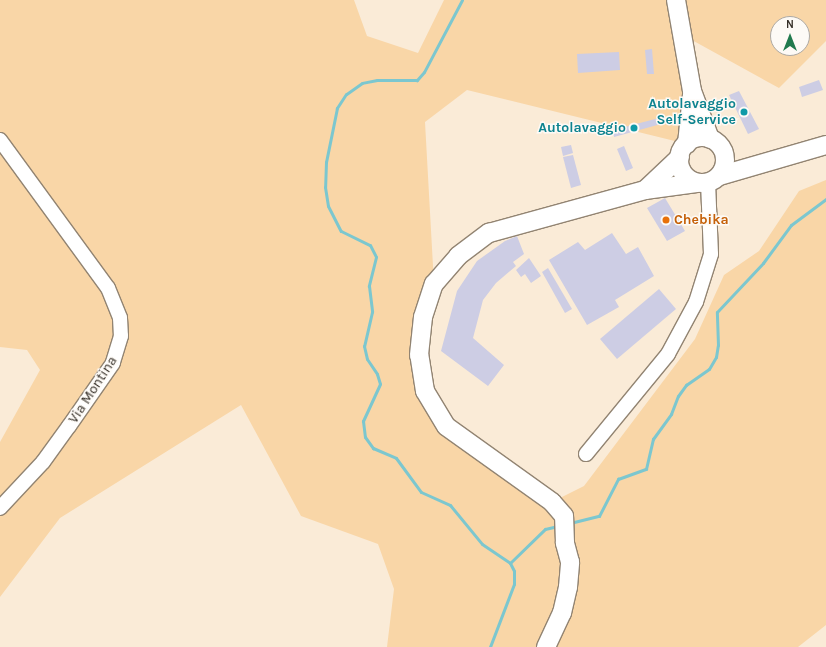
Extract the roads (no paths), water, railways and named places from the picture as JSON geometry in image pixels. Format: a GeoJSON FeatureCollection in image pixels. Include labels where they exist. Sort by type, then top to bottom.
{"type":"FeatureCollection","features":[{"type":"Feature","properties":{"kind":"main road"},"geometry":{"type":"LineString","coordinates":[[676,0],[692,91],[710,139],[724,152],[758,164]]}},
{"type":"Feature","properties":{"kind":"main road"},"geometry":{"type":"LineString","coordinates":[[692,91],[683,150],[682,170],[688,179],[708,180],[725,164],[724,152]]}},
{"type":"Feature","properties":{"kind":"main road"},"geometry":{"type":"LineString","coordinates":[[645,190],[683,150],[700,138],[710,139]]}},
{"type":"Feature","properties":{"kind":"main road"},"geometry":{"type":"LineString","coordinates":[[546,647],[562,612],[568,587],[570,562],[566,543],[564,516],[552,502],[446,426],[426,391],[419,356],[423,317],[434,284],[458,256],[489,233],[645,190],[708,180],[758,164],[826,146]]}},
{"type":"Feature","properties":{"kind":"street","name":"Via Montina"},"geometry":{"type":"LineString","coordinates":[[0,140],[108,288],[120,318],[121,336],[113,363],[69,426],[43,462],[0,508]]}},
{"type":"Feature","properties":{"kind":"street"},"geometry":{"type":"LineString","coordinates":[[586,454],[668,354],[696,302],[711,254],[708,180]]}},
{"type":"Feature","properties":{"kind":"waterway"},"geometry":{"type":"LineString","coordinates":[[462,0],[424,72],[417,80],[377,80],[362,83],[346,94],[337,108],[326,162],[325,187],[328,206],[341,231],[370,245],[376,257],[369,286],[372,312],[364,346],[367,359],[377,374],[380,384],[363,421],[365,437],[373,448],[396,458],[421,492],[450,505],[482,544],[510,563],[514,571],[514,584],[490,647]]}},
{"type":"Feature","properties":{"kind":"waterway"},"geometry":{"type":"LineString","coordinates":[[570,523],[599,516],[618,479],[646,469],[653,439],[671,414],[678,396],[686,385],[709,369],[716,357],[718,345],[717,312],[763,263],[791,225],[826,199]]}},
{"type":"Feature","properties":{"kind":"waterway"},"geometry":{"type":"LineString","coordinates":[[510,563],[545,529],[558,526]]}},
{"type":"Feature","properties":{"kind":"place","name":"Autolavaggio Self-Service"},"geometry":{"type":"Point","coordinates":[744,112]}},
{"type":"Feature","properties":{"kind":"place","name":"Autolavaggio"},"geometry":{"type":"Point","coordinates":[634,128]}},
{"type":"Feature","properties":{"kind":"place","name":"Chebika"},"geometry":{"type":"Point","coordinates":[666,220]}}]}
